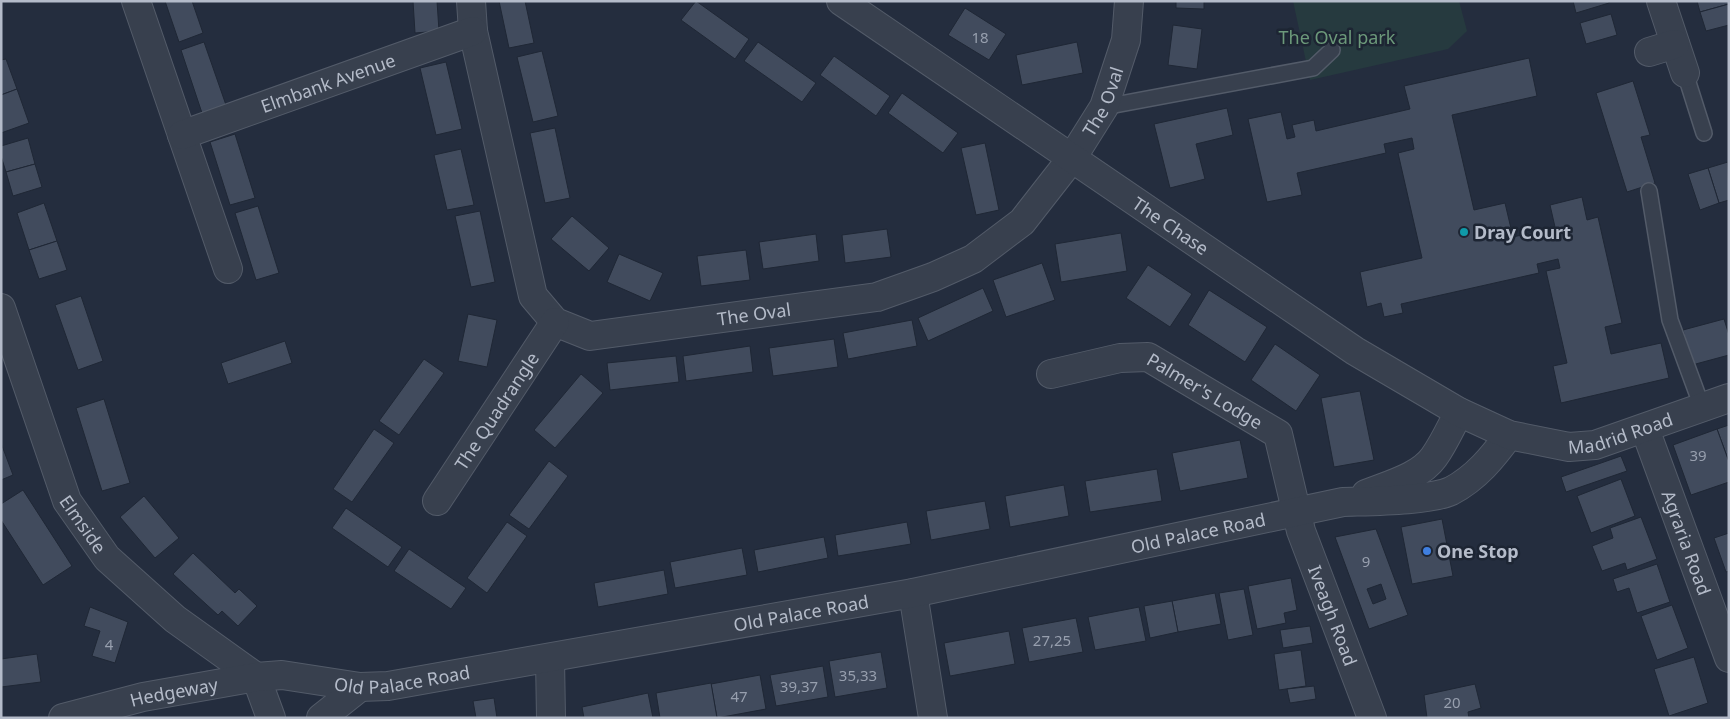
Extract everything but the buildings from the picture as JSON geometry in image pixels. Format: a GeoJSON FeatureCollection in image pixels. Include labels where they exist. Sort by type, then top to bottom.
{"type":"FeatureCollection","features":[{"type":"Feature","properties":{"kind":"street"},"geometry":{"type":"LineString","coordinates":[[136,1],[228,269]]}},
{"type":"Feature","properties":{"kind":"street","name":"The Oval"},"geometry":{"type":"LineString","coordinates":[[471,1],[473,30],[533,296],[555,322],[590,336],[877,297],[933,277],[973,258],[999,241],[1022,222],[1072,158],[1104,107],[1126,40],[1129,1]]}},
{"type":"Feature","properties":{"kind":"street","name":"The Chase"},"geometry":{"type":"LineString","coordinates":[[841,1],[1355,351],[1459,412],[1509,435]]}},
{"type":"Feature","properties":{"kind":"street"},"geometry":{"type":"LineString","coordinates":[[1662,1],[1685,73]]}},
{"type":"Feature","properties":{"kind":"street","name":"Elmbank Avenue"},"geometry":{"type":"LineString","coordinates":[[182,135],[473,30]]}},
{"type":"Feature","properties":{"kind":"street"},"geometry":{"type":"LineString","coordinates":[[1649,52],[1675,44]]}},
{"type":"Feature","properties":{"kind":"street","name":"Elmside"},"geometry":{"type":"LineString","coordinates":[[1,308],[67,501],[107,558],[175,619],[256,677]]}},
{"type":"Feature","properties":{"kind":"street","name":"The Quadrangle"},"geometry":{"type":"LineString","coordinates":[[437,501],[555,322]]}},
{"type":"Feature","properties":{"kind":"street","name":"Palmer's Lodge"},"geometry":{"type":"LineString","coordinates":[[1050,374],[1120,358],[1148,357],[1278,434],[1297,512]]}},
{"type":"Feature","properties":{"kind":"street","name":"Madrid Road"},"geometry":{"type":"LineString","coordinates":[[1509,435],[1568,447],[1595,445],[1729,398]]}},
{"type":"Feature","properties":{"kind":"street","name":"Old Palace Road"},"geometry":{"type":"LineString","coordinates":[[1344,502],[1400,480],[1422,468],[1434,458],[1459,412]]}},
{"type":"Feature","properties":{"kind":"street","name":"Agraria Road"},"geometry":{"type":"LineString","coordinates":[[1645,429],[1729,658]]}},
{"type":"Feature","properties":{"kind":"street","name":"Old Palace Road"},"geometry":{"type":"LineString","coordinates":[[256,677],[282,675],[360,687],[388,686],[550,659],[913,593],[1344,502],[1404,499],[1449,492],[1470,479],[1484,466],[1509,435]]}},
{"type":"Feature","properties":{"kind":"street","name":"Iveagh Road"},"geometry":{"type":"LineString","coordinates":[[1297,512],[1301,531],[1372,718]]}},
{"type":"Feature","properties":{"kind":"street"},"geometry":{"type":"LineString","coordinates":[[913,593],[933,718]]}},
{"type":"Feature","properties":{"kind":"street"},"geometry":{"type":"LineString","coordinates":[[550,659],[551,718]]}},
{"type":"Feature","properties":{"kind":"street"},"geometry":{"type":"LineString","coordinates":[[256,677],[271,718]]}},
{"type":"Feature","properties":{"kind":"street","name":"Hedgeway"},"geometry":{"type":"LineString","coordinates":[[63,718],[144,697],[256,677]]}},
{"type":"Feature","properties":{"kind":"street"},"geometry":{"type":"LineString","coordinates":[[321,718],[360,687]]}},
{"type":"Feature","properties":{"kind":"lane"},"geometry":{"type":"LineString","coordinates":[[1104,107],[1313,68],[1332,50]]}},
{"type":"Feature","properties":{"kind":"lane"},"geometry":{"type":"LineString","coordinates":[[1685,73],[1704,134]]}},
{"type":"Feature","properties":{"kind":"lane"},"geometry":{"type":"LineString","coordinates":[[1649,191],[1670,320],[1702,407]]}},
{"type":"Feature","properties":{"kind":"green space","name":"The Oval park"},"geometry":{"type":"Polygon","coordinates":[[[1293,1],[1459,1],[1467,31],[1448,49],[1310,80],[1293,1]]]}},
{"type":"Feature","properties":{"kind":"place","name":"Dray Court"},"geometry":{"type":"Point","coordinates":[1464,232]}},
{"type":"Feature","properties":{"kind":"place","name":"One Stop"},"geometry":{"type":"Point","coordinates":[1427,551]}}]}
